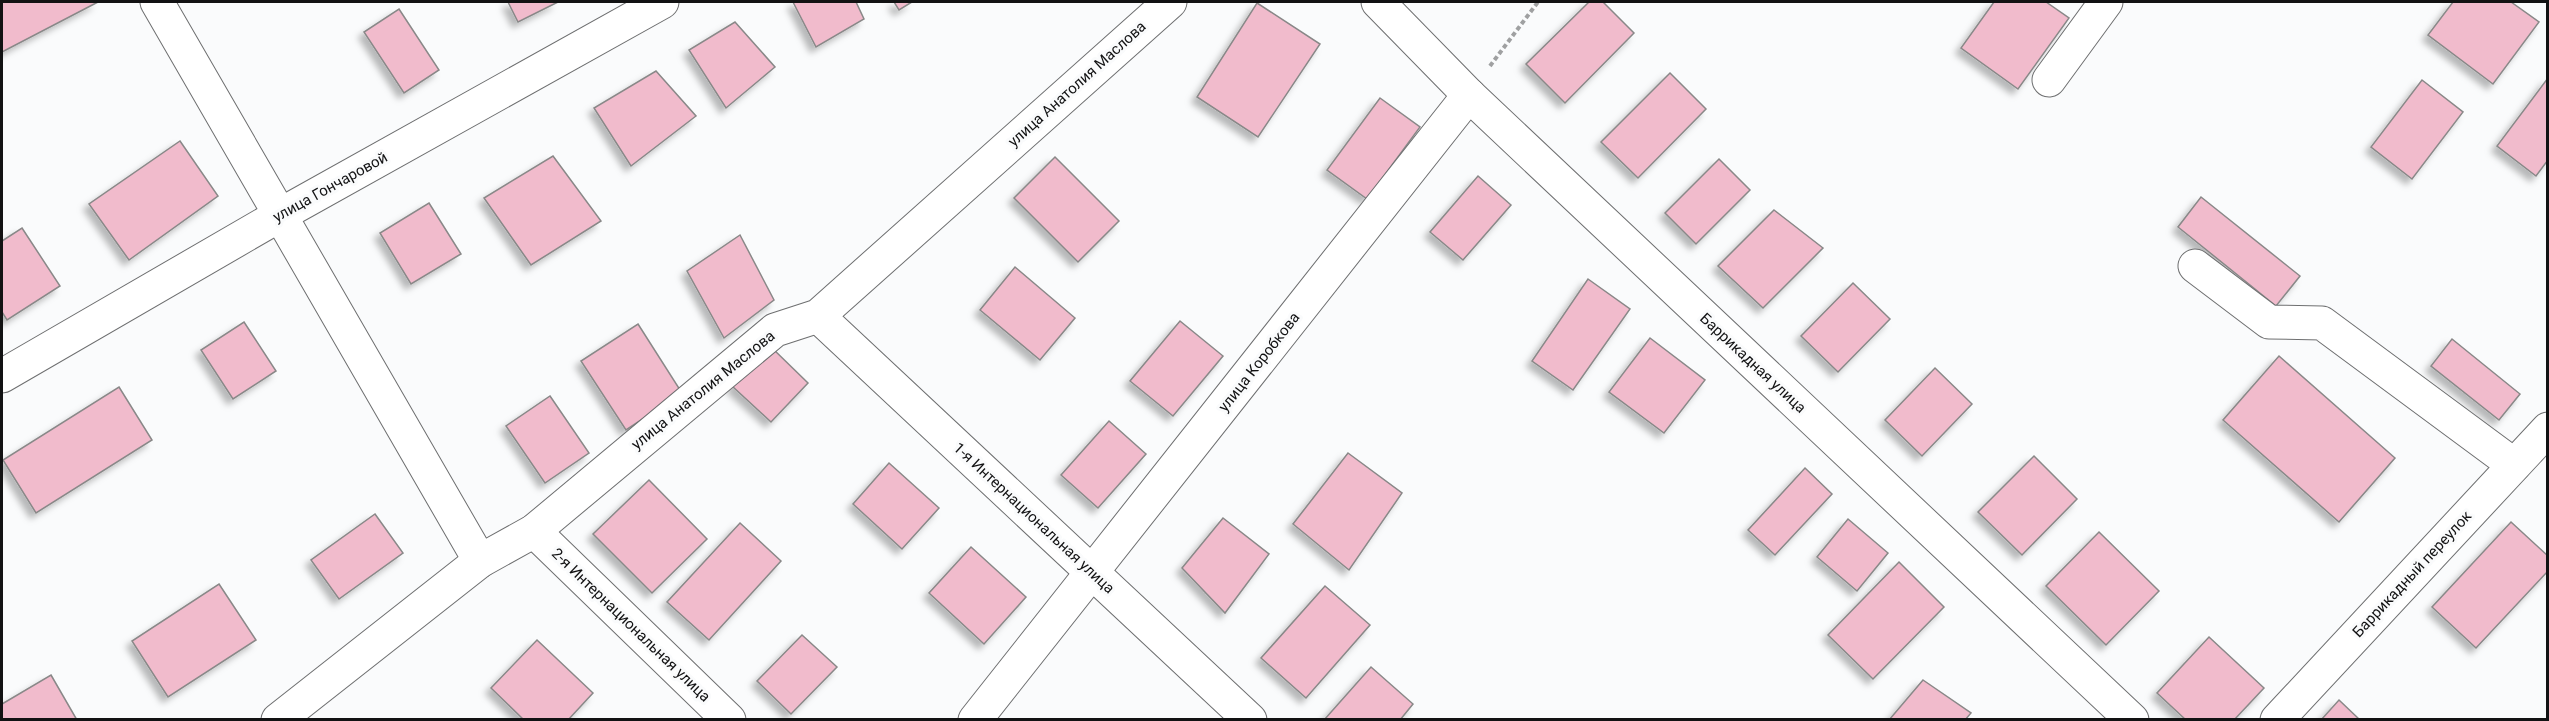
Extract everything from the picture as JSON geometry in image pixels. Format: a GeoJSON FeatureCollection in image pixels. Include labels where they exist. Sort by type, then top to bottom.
{"type":"FeatureCollection","features":[{"type":"Feature","properties":{"kind":"street"},"geometry":{"type":"LineString","coordinates":[[157,2],[480,561]]}},
{"type":"Feature","properties":{"kind":"street","name":"улица Гончаровой"},"geometry":{"type":"LineString","coordinates":[[2,376],[280,215],[662,2]]}},
{"type":"Feature","properties":{"kind":"street","name":"улица Анатолия Маслова"},"geometry":{"type":"LineString","coordinates":[[278,720],[480,561],[534,531],[775,330],[818,316],[1170,2]]}},
{"type":"Feature","properties":{"kind":"street","name":"Баррикадная улица"},"geometry":{"type":"LineString","coordinates":[[1378,2],[1469,95],[2132,720]]}},
{"type":"Feature","properties":{"kind":"street"},"geometry":{"type":"LineString","coordinates":[[2049,80],[2106,2]]}},
{"type":"Feature","properties":{"kind":"street","name":"улица Коробкова"},"geometry":{"type":"LineString","coordinates":[[975,720],[1469,95]]}},
{"type":"Feature","properties":{"kind":"street"},"geometry":{"type":"LineString","coordinates":[[2195,266],[2269,322],[2322,323],[2514,465]]}},
{"type":"Feature","properties":{"kind":"street","name":"1-я Интернациональная улица"},"geometry":{"type":"LineString","coordinates":[[818,316],[1250,720]]}},
{"type":"Feature","properties":{"kind":"street","name":"Баррикадный переулок"},"geometry":{"type":"LineString","coordinates":[[2277,720],[2547,429]]}},
{"type":"Feature","properties":{"kind":"street","name":"2-я Интернациональная улица"},"geometry":{"type":"LineString","coordinates":[[534,531],[729,720]]}},
{"type":"Feature","properties":{"kind":"path"},"geometry":{"type":"LineString","coordinates":[[1469,95],[1538,2]]}},
{"type":"Feature","properties":{"kind":"building"},"geometry":{"type":"Polygon","coordinates":[[[2,2],[98,2],[2,52],[2,2]]]}},
{"type":"Feature","properties":{"kind":"building"},"geometry":{"type":"Polygon","coordinates":[[[508,2],[558,2],[518,22],[508,2]]]}},
{"type":"Feature","properties":{"kind":"building"},"geometry":{"type":"Polygon","coordinates":[[[793,2],[856,2],[864,19],[816,47],[793,2]]]}},
{"type":"Feature","properties":{"kind":"building"},"geometry":{"type":"Polygon","coordinates":[[[894,2],[912,2],[899,10],[894,2]]]}},
{"type":"Feature","properties":{"kind":"building"},"geometry":{"type":"Polygon","coordinates":[[[1589,2],[1603,2],[1634,33],[1565,103],[1526,64],[1589,2]]]}},
{"type":"Feature","properties":{"kind":"building"},"geometry":{"type":"Polygon","coordinates":[[[1994,2],[2046,2],[2069,18],[2018,89],[1961,48],[1994,2]]]}},
{"type":"Feature","properties":{"kind":"building"},"geometry":{"type":"Polygon","coordinates":[[[2453,2],[2511,2],[2539,22],[2493,84],[2428,35],[2453,2]]]}},
{"type":"Feature","properties":{"kind":"building"},"geometry":{"type":"Polygon","coordinates":[[[1257,3],[1320,44],[1258,137],[1197,97],[1257,3]]]}},
{"type":"Feature","properties":{"kind":"building"},"geometry":{"type":"Polygon","coordinates":[[[399,9],[439,70],[404,93],[364,32],[399,9]]]}},
{"type":"Feature","properties":{"kind":"building"},"geometry":{"type":"Polygon","coordinates":[[[735,22],[775,67],[726,108],[689,50],[735,22]]]}},
{"type":"Feature","properties":{"kind":"building"},"geometry":{"type":"Polygon","coordinates":[[[656,71],[696,116],[631,166],[594,108],[656,71]]]}},
{"type":"Feature","properties":{"kind":"building"},"geometry":{"type":"Polygon","coordinates":[[[1670,73],[1706,109],[1638,178],[1601,142],[1670,73]]]}},
{"type":"Feature","properties":{"kind":"building"},"geometry":{"type":"Polygon","coordinates":[[[2548,78],[2548,160],[2536,176],[2497,146],[2548,78]]]}},
{"type":"Feature","properties":{"kind":"building"},"geometry":{"type":"Polygon","coordinates":[[[2422,80],[2463,112],[2412,179],[2371,147],[2422,80]]]}},
{"type":"Feature","properties":{"kind":"building"},"geometry":{"type":"Polygon","coordinates":[[[1380,98],[1420,127],[1367,199],[1327,170],[1380,98]]]}},
{"type":"Feature","properties":{"kind":"building"},"geometry":{"type":"Polygon","coordinates":[[[180,141],[218,196],[129,260],[89,204],[180,141]]]}},
{"type":"Feature","properties":{"kind":"building"},"geometry":{"type":"Polygon","coordinates":[[[553,156],[601,221],[531,265],[484,198],[553,156]]]}},
{"type":"Feature","properties":{"kind":"building"},"geometry":{"type":"Polygon","coordinates":[[[1055,157],[1119,221],[1078,262],[1014,198],[1055,157]]]}},
{"type":"Feature","properties":{"kind":"building"},"geometry":{"type":"Polygon","coordinates":[[[1719,159],[1750,190],[1696,244],[1665,213],[1719,159]]]}},
{"type":"Feature","properties":{"kind":"building"},"geometry":{"type":"Polygon","coordinates":[[[1478,176],[1511,205],[1463,260],[1430,232],[1478,176]]]}},
{"type":"Feature","properties":{"kind":"building"},"geometry":{"type":"Polygon","coordinates":[[[2201,197],[2300,276],[2276,306],[2178,227],[2201,197]]]}},
{"type":"Feature","properties":{"kind":"building"},"geometry":{"type":"Polygon","coordinates":[[[429,203],[461,254],[411,284],[380,233],[429,203]]]}},
{"type":"Feature","properties":{"kind":"building"},"geometry":{"type":"Polygon","coordinates":[[[1774,210],[1823,248],[1763,308],[1718,266],[1774,210]]]}},
{"type":"Feature","properties":{"kind":"building"},"geometry":{"type":"Polygon","coordinates":[[[22,228],[60,286],[7,320],[2,312],[2,241],[22,228]]]}},
{"type":"Feature","properties":{"kind":"building"},"geometry":{"type":"Polygon","coordinates":[[[740,235],[774,300],[724,338],[687,271],[740,235]]]}},
{"type":"Feature","properties":{"kind":"building"},"geometry":{"type":"Polygon","coordinates":[[[1015,267],[1075,318],[1040,360],[980,310],[1015,267]]]}},
{"type":"Feature","properties":{"kind":"building"},"geometry":{"type":"Polygon","coordinates":[[[1588,279],[1630,309],[1573,390],[1532,361],[1588,279]]]}},
{"type":"Feature","properties":{"kind":"building"},"geometry":{"type":"Polygon","coordinates":[[[1853,283],[1890,319],[1838,372],[1801,336],[1853,283]]]}},
{"type":"Feature","properties":{"kind":"building"},"geometry":{"type":"Polygon","coordinates":[[[1180,321],[1223,356],[1173,416],[1130,381],[1180,321]]]}},
{"type":"Feature","properties":{"kind":"building"},"geometry":{"type":"Polygon","coordinates":[[[244,322],[276,371],[233,399],[201,350],[244,322]]]}},
{"type":"Feature","properties":{"kind":"building"},"geometry":{"type":"Polygon","coordinates":[[[638,324],[682,393],[626,430],[581,361],[638,324]]]}},
{"type":"Feature","properties":{"kind":"building"},"geometry":{"type":"Polygon","coordinates":[[[1650,338],[1705,380],[1664,433],[1609,392],[1650,338]]]}},
{"type":"Feature","properties":{"kind":"building"},"geometry":{"type":"Polygon","coordinates":[[[2452,339],[2520,394],[2499,420],[2431,366],[2452,339]]]}},
{"type":"Feature","properties":{"kind":"building"},"geometry":{"type":"Polygon","coordinates":[[[770,346],[808,383],[771,422],[732,386],[770,346]]]}},
{"type":"Feature","properties":{"kind":"building"},"geometry":{"type":"Polygon","coordinates":[[[2279,356],[2395,458],[2339,522],[2223,420],[2279,356]]]}},
{"type":"Feature","properties":{"kind":"building"},"geometry":{"type":"Polygon","coordinates":[[[1935,368],[1972,404],[1922,456],[1885,420],[1935,368]]]}},
{"type":"Feature","properties":{"kind":"building"},"geometry":{"type":"Polygon","coordinates":[[[119,387],[152,440],[36,513],[3,460],[119,387]]]}},
{"type":"Feature","properties":{"kind":"building"},"geometry":{"type":"Polygon","coordinates":[[[550,396],[589,453],[545,483],[506,426],[550,396]]]}},
{"type":"Feature","properties":{"kind":"building"},"geometry":{"type":"Polygon","coordinates":[[[1109,421],[1146,454],[1098,508],[1061,475],[1109,421]]]}},
{"type":"Feature","properties":{"kind":"building"},"geometry":{"type":"Polygon","coordinates":[[[1348,453],[1402,493],[1349,570],[1293,524],[1348,453]]]}},
{"type":"Feature","properties":{"kind":"building"},"geometry":{"type":"Polygon","coordinates":[[[2034,456],[2077,499],[2022,555],[1978,512],[2034,456]]]}},
{"type":"Feature","properties":{"kind":"building"},"geometry":{"type":"Polygon","coordinates":[[[889,463],[939,508],[902,549],[853,504],[889,463]]]}},
{"type":"Feature","properties":{"kind":"building"},"geometry":{"type":"Polygon","coordinates":[[[1805,468],[1832,494],[1775,555],[1748,530],[1805,468]]]}},
{"type":"Feature","properties":{"kind":"building"},"geometry":{"type":"Polygon","coordinates":[[[649,480],[707,539],[652,593],[593,534],[649,480]]]}},
{"type":"Feature","properties":{"kind":"building"},"geometry":{"type":"Polygon","coordinates":[[[375,514],[403,553],[339,599],[311,560],[375,514]]]}},
{"type":"Feature","properties":{"kind":"building"},"geometry":{"type":"Polygon","coordinates":[[[1223,518],[1269,554],[1225,613],[1182,568],[1223,518]]]}},
{"type":"Feature","properties":{"kind":"building"},"geometry":{"type":"Polygon","coordinates":[[[1848,519],[1888,553],[1857,591],[1817,557],[1848,519]]]}},
{"type":"Feature","properties":{"kind":"building"},"geometry":{"type":"Polygon","coordinates":[[[2511,522],[2548,556],[2548,571],[2476,648],[2432,607],[2511,522]]]}},
{"type":"Feature","properties":{"kind":"building"},"geometry":{"type":"Polygon","coordinates":[[[740,523],[781,561],[709,640],[667,602],[740,523]]]}},
{"type":"Feature","properties":{"kind":"building"},"geometry":{"type":"Polygon","coordinates":[[[2099,532],[2159,591],[2106,645],[2046,586],[2099,532]]]}},
{"type":"Feature","properties":{"kind":"building"},"geometry":{"type":"Polygon","coordinates":[[[971,547],[1026,597],[984,644],[929,593],[971,547]]]}},
{"type":"Feature","properties":{"kind":"building"},"geometry":{"type":"Polygon","coordinates":[[[1899,562],[1944,607],[1873,679],[1828,635],[1899,562]]]}},
{"type":"Feature","properties":{"kind":"building"},"geometry":{"type":"Polygon","coordinates":[[[219,584],[256,640],[168,697],[132,641],[219,584]]]}},
{"type":"Feature","properties":{"kind":"building"},"geometry":{"type":"Polygon","coordinates":[[[1325,586],[1370,625],[1306,698],[1261,658],[1325,586]]]}},
{"type":"Feature","properties":{"kind":"building"},"geometry":{"type":"Polygon","coordinates":[[[802,635],[837,667],[791,714],[757,681],[802,635]]]}},
{"type":"Feature","properties":{"kind":"building"},"geometry":{"type":"Polygon","coordinates":[[[2209,637],[2264,688],[2234,720],[2186,720],[2157,693],[2209,637]]]}},
{"type":"Feature","properties":{"kind":"building"},"geometry":{"type":"Polygon","coordinates":[[[537,640],[593,693],[568,720],[524,720],[491,688],[537,640]]]}},
{"type":"Feature","properties":{"kind":"building"},"geometry":{"type":"Polygon","coordinates":[[[1371,667],[1413,704],[1400,720],[1324,720],[1371,667]]]}},
{"type":"Feature","properties":{"kind":"building"},"geometry":{"type":"Polygon","coordinates":[[[51,675],[77,720],[2,720],[2,704],[51,675]]]}},
{"type":"Feature","properties":{"kind":"building"},"geometry":{"type":"Polygon","coordinates":[[[1923,680],[1971,713],[1965,720],[1889,720],[1923,680]]]}},
{"type":"Feature","properties":{"kind":"building"},"geometry":{"type":"Polygon","coordinates":[[[2339,700],[2360,720],[2321,720],[2339,700]]]}}]}
